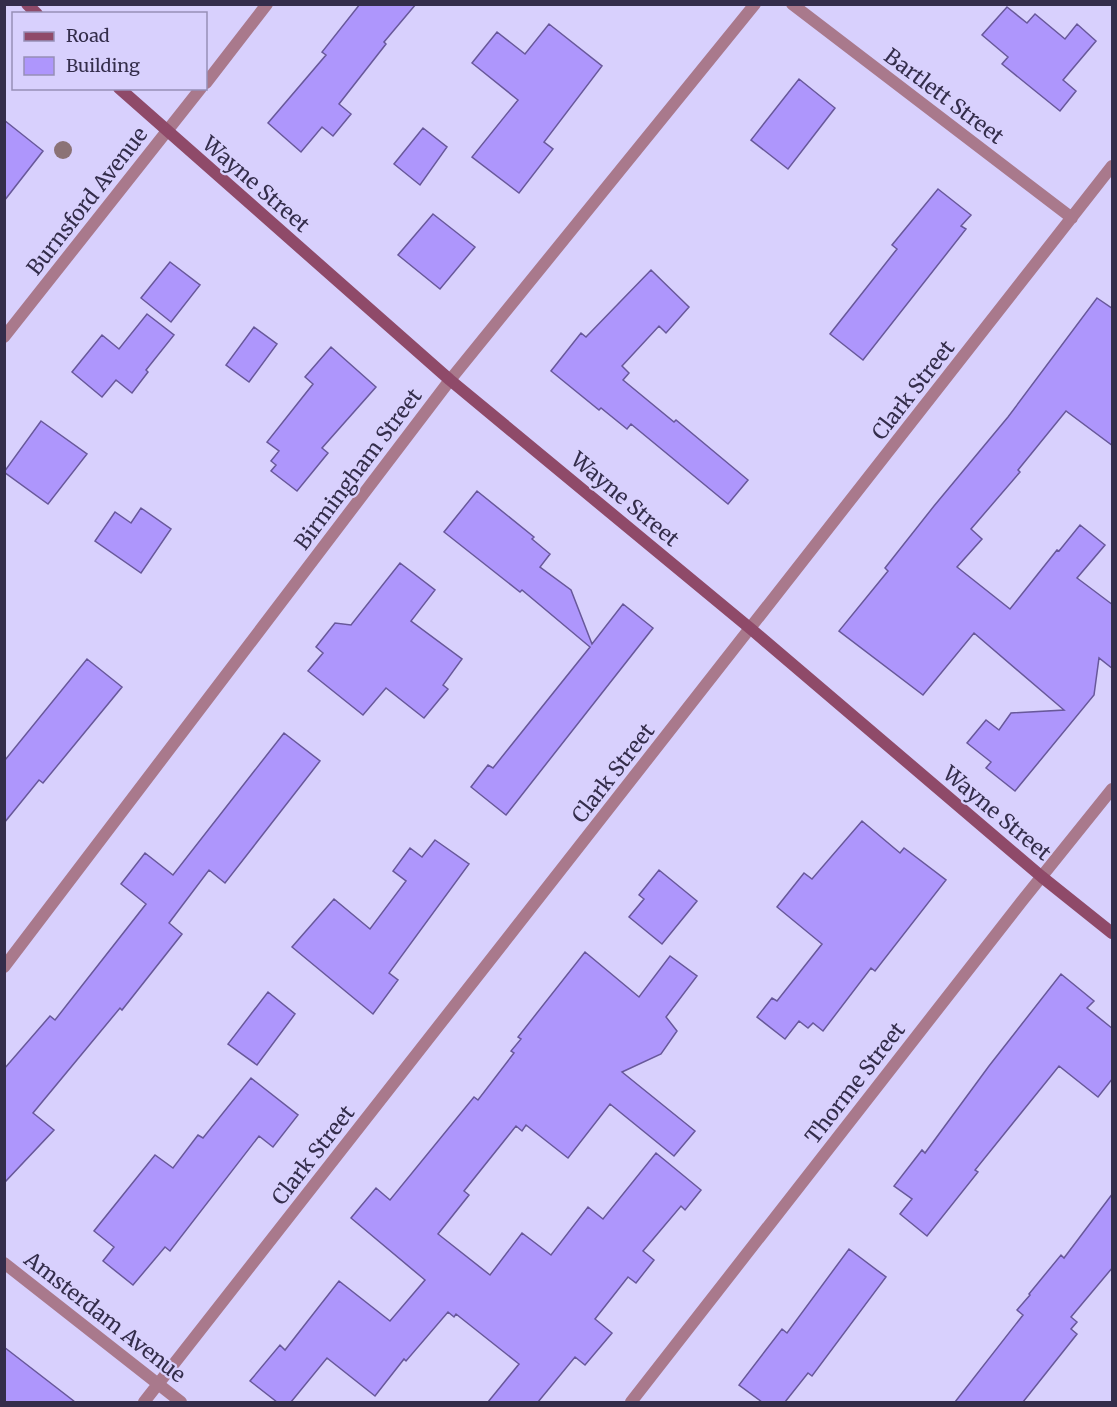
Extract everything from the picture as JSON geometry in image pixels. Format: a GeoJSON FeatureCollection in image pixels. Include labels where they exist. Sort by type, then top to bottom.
{"type":"FeatureCollection","features":[{"type":"Feature","properties":{"kind":"street"},"geometry":{"type":"LineString","coordinates":[[207,82],[267,4]]}},
{"type":"Feature","properties":{"kind":"street","name":"Birmingham Street"},"geometry":{"type":"LineString","coordinates":[[4,967],[450,380],[756,4]]}},
{"type":"Feature","properties":{"kind":"street","name":"Bartlett Street"},"geometry":{"type":"LineString","coordinates":[[792,4],[1072,218]]}},
{"type":"Feature","properties":{"kind":"street","name":"Wayne Street"},"geometry":{"type":"LineString","coordinates":[[121,90],[166,132],[450,380],[751,629],[1042,877],[1113,933]]}},
{"type":"Feature","properties":{"kind":"street","name":"Burnsford Avenue"},"geometry":{"type":"LineString","coordinates":[[4,337],[199,90]]}},
{"type":"Feature","properties":{"kind":"street","name":"Clark Street"},"geometry":{"type":"LineString","coordinates":[[144,1402],[1113,166]]}},
{"type":"Feature","properties":{"kind":"street","name":"Thorme Street"},"geometry":{"type":"LineString","coordinates":[[631,1402],[1113,789]]}},
{"type":"Feature","properties":{"kind":"street","name":"Amsterdam Avenue"},"geometry":{"type":"LineString","coordinates":[[4,1263],[181,1402]]}},
{"type":"Feature","properties":{"kind":"building"},"geometry":{"type":"Polygon","coordinates":[[[360,4],[416,4],[384,42],[386,44],[339,104],[351,114],[333,136],[322,127],[301,152],[268,123],[326,55],[322,52],[360,4]]]}},
{"type":"Feature","properties":{"kind":"building"},"geometry":{"type":"Polygon","coordinates":[[[1007,7],[1027,23],[1035,14],[1065,39],[1077,24],[1096,41],[1063,80],[1076,91],[1060,111],[1002,64],[1008,57],[982,35],[1007,7]]]}},
{"type":"Feature","properties":{"kind":"building"},"geometry":{"type":"Polygon","coordinates":[[[549,24],[602,66],[544,142],[553,149],[519,193],[472,157],[518,100],[472,63],[497,32],[525,54],[549,24]]]}},
{"type":"Feature","properties":{"kind":"building"},"geometry":{"type":"Polygon","coordinates":[[[799,79],[835,108],[788,169],[751,140],[799,79]]]}},
{"type":"Feature","properties":{"kind":"building"},"geometry":{"type":"Polygon","coordinates":[[[4,120],[43,151],[4,201],[4,120]]]}},
{"type":"Feature","properties":{"kind":"building"},"geometry":{"type":"Polygon","coordinates":[[[423,128],[447,147],[420,185],[394,164],[423,128]]]}},
{"type":"Feature","properties":{"kind":"building"},"geometry":{"type":"Polygon","coordinates":[[[938,189],[971,215],[961,226],[966,229],[863,360],[830,334],[897,249],[892,245],[938,189]]]}},
{"type":"Feature","properties":{"kind":"building"},"geometry":{"type":"Polygon","coordinates":[[[433,214],[475,247],[440,289],[398,255],[433,214]]]}},
{"type":"Feature","properties":{"kind":"building"},"geometry":{"type":"Polygon","coordinates":[[[170,262],[200,285],[171,322],[141,298],[170,262]]]}},
{"type":"Feature","properties":{"kind":"building"},"geometry":{"type":"Polygon","coordinates":[[[651,270],[689,307],[666,333],[659,326],[622,366],[629,373],[623,380],[674,422],[676,420],[748,480],[728,504],[631,424],[627,429],[601,408],[599,410],[551,371],[581,333],[586,337],[651,270]]]}},
{"type":"Feature","properties":{"kind":"building"},"geometry":{"type":"Polygon","coordinates":[[[1097,298],[1113,309],[1113,446],[1066,411],[1018,470],[1020,472],[971,529],[982,539],[957,567],[1010,609],[1080,525],[1105,545],[1077,578],[1113,605],[1113,669],[1099,658],[1094,695],[1015,791],[986,768],[991,762],[967,743],[986,720],[999,730],[1011,713],[1064,710],[974,633],[923,695],[839,631],[888,571],[885,568],[1008,417],[1097,298]]]}},
{"type":"Feature","properties":{"kind":"building"},"geometry":{"type":"Polygon","coordinates":[[[147,314],[174,335],[146,370],[148,372],[132,393],[116,380],[102,397],[72,372],[102,335],[119,349],[147,314]]]}},
{"type":"Feature","properties":{"kind":"building"},"geometry":{"type":"Polygon","coordinates":[[[254,327],[277,344],[249,382],[226,365],[254,327]]]}},
{"type":"Feature","properties":{"kind":"building"},"geometry":{"type":"Polygon","coordinates":[[[331,347],[376,387],[322,448],[328,453],[297,491],[271,471],[276,465],[271,461],[279,451],[267,442],[313,384],[305,377],[331,347]]]}},
{"type":"Feature","properties":{"kind":"building"},"geometry":{"type":"Polygon","coordinates":[[[41,421],[87,454],[48,504],[4,472],[41,421]]]}},
{"type":"Feature","properties":{"kind":"building"},"geometry":{"type":"Polygon","coordinates":[[[477,491],[534,537],[532,539],[550,554],[540,567],[571,590],[592,644],[623,604],[653,628],[506,815],[471,787],[488,765],[493,768],[590,647],[522,590],[520,592],[444,532],[477,491]]]}},
{"type":"Feature","properties":{"kind":"building"},"geometry":{"type":"Polygon","coordinates":[[[141,508],[171,529],[141,573],[95,541],[115,512],[131,523],[141,508]]]}},
{"type":"Feature","properties":{"kind":"building"},"geometry":{"type":"Polygon","coordinates":[[[400,563],[435,590],[411,621],[462,659],[443,685],[448,689],[424,718],[386,688],[363,715],[308,671],[323,653],[316,647],[335,623],[351,625],[400,563]]]}},
{"type":"Feature","properties":{"kind":"building"},"geometry":{"type":"Polygon","coordinates":[[[87,659],[122,687],[43,783],[39,780],[4,823],[5,760],[87,659]]]}},
{"type":"Feature","properties":{"kind":"building"},"geometry":{"type":"Polygon","coordinates":[[[284,733],[320,761],[225,883],[209,870],[169,923],[182,934],[122,1010],[120,1008],[33,1113],[54,1130],[4,1183],[4,1069],[50,1016],[55,1020],[146,904],[121,884],[145,853],[173,875],[284,733]]]}},
{"type":"Feature","properties":{"kind":"building"},"geometry":{"type":"Polygon","coordinates":[[[862,821],[900,853],[904,848],[946,880],[875,971],[871,968],[823,1031],[813,1023],[808,1028],[799,1021],[785,1039],[757,1017],[772,998],[777,1001],[822,944],[777,907],[804,873],[812,879],[862,821]]]}},
{"type":"Feature","properties":{"kind":"building"},"geometry":{"type":"Polygon","coordinates":[[[435,840],[469,864],[389,973],[398,980],[373,1014],[292,947],[334,899],[370,929],[406,881],[393,871],[410,848],[422,857],[435,840]]]}},
{"type":"Feature","properties":{"kind":"building"},"geometry":{"type":"Polygon","coordinates":[[[659,870],[697,901],[662,944],[629,917],[644,899],[639,895],[659,870]]]}},
{"type":"Feature","properties":{"kind":"building"},"geometry":{"type":"Polygon","coordinates":[[[585,952],[639,997],[670,956],[697,976],[666,1017],[677,1031],[661,1054],[622,1072],[695,1131],[674,1156],[610,1104],[568,1158],[526,1125],[522,1131],[516,1126],[464,1191],[469,1195],[438,1234],[490,1275],[522,1233],[551,1255],[588,1207],[603,1219],[656,1153],[701,1190],[685,1210],[681,1206],[643,1251],[654,1260],[636,1283],[628,1277],[595,1319],[612,1333],[585,1365],[575,1357],[538,1402],[488,1402],[519,1364],[456,1314],[454,1317],[448,1312],[406,1361],[404,1359],[375,1396],[327,1358],[291,1402],[277,1402],[250,1381],[280,1345],[285,1350],[339,1281],[390,1321],[425,1280],[351,1218],[376,1188],[390,1200],[474,1097],[478,1100],[514,1053],[511,1051],[521,1039],[518,1037],[585,952]]]}},
{"type":"Feature","properties":{"kind":"building"},"geometry":{"type":"Polygon","coordinates":[[[1061,974],[1094,1001],[1087,1008],[1113,1029],[1113,1078],[1098,1097],[1059,1066],[975,1170],[978,1172],[927,1236],[900,1214],[912,1199],[894,1186],[922,1150],[925,1153],[1061,974]]]}},
{"type":"Feature","properties":{"kind":"building"},"geometry":{"type":"Polygon","coordinates":[[[268,992],[295,1014],[257,1065],[228,1044],[268,992]]]}},
{"type":"Feature","properties":{"kind":"building"},"geometry":{"type":"Polygon","coordinates":[[[251,1078],[298,1115],[273,1147],[259,1136],[170,1251],[165,1247],[133,1285],[103,1261],[114,1247],[94,1231],[155,1155],[173,1168],[198,1135],[203,1138],[251,1078]]]}},
{"type":"Feature","properties":{"kind":"building"},"geometry":{"type":"Polygon","coordinates":[[[1113,1193],[1113,1267],[1071,1317],[1077,1322],[1071,1329],[1077,1334],[1023,1402],[955,1402],[1023,1315],[1017,1310],[1029,1294],[1061,1255],[1064,1258],[1113,1193]]]}},
{"type":"Feature","properties":{"kind":"building"},"geometry":{"type":"Polygon","coordinates":[[[849,1249],[886,1277],[812,1376],[808,1373],[785,1402],[762,1402],[739,1385],[782,1329],[787,1333],[849,1249]]]}},
{"type":"Feature","properties":{"kind":"building"},"geometry":{"type":"Polygon","coordinates":[[[4,1347],[75,1402],[4,1402],[4,1347]]]}}]}
